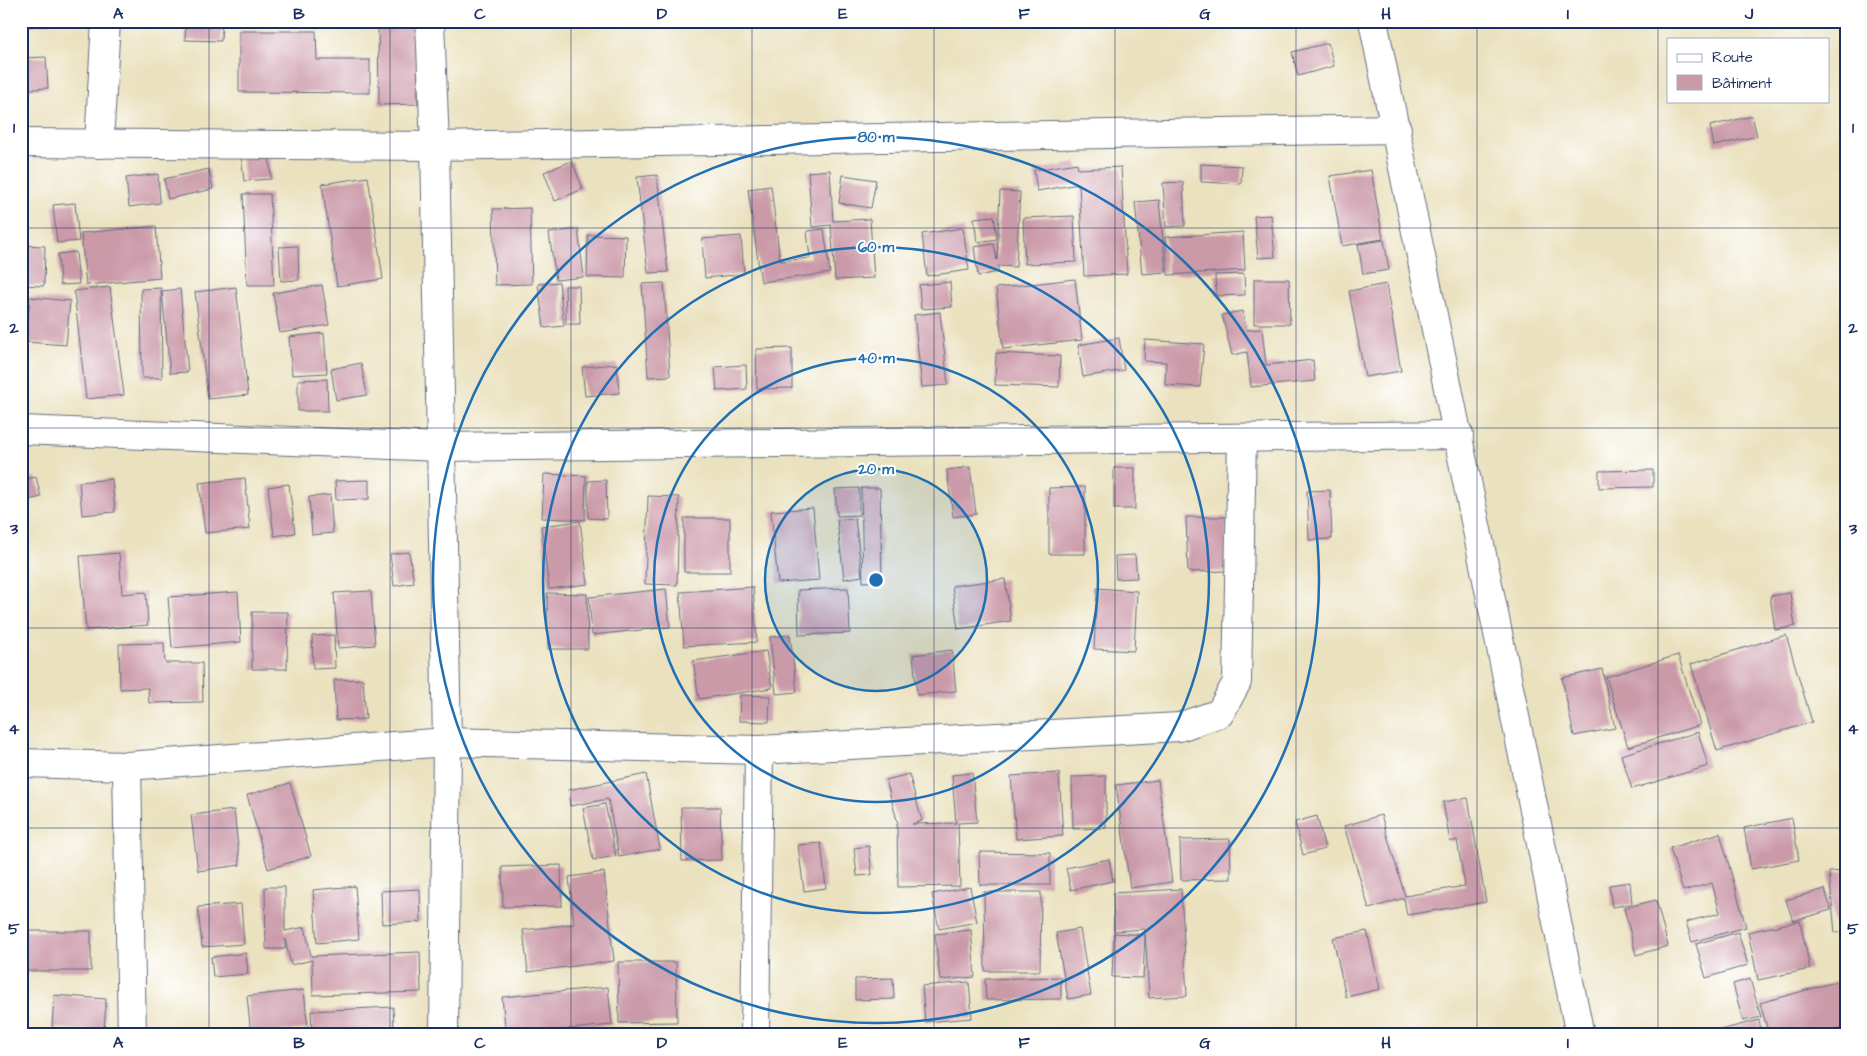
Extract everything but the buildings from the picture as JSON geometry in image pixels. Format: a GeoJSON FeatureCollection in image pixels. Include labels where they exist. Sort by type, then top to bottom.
{"type":"FeatureCollection","features":[{"type":"Feature","properties":{"kind":"street"},"geometry":{"type":"LineString","coordinates":[[99,144],[106,21]]}},
{"type":"Feature","properties":{"kind":"street"},"geometry":{"type":"LineString","coordinates":[[430,21],[435,146],[447,742],[444,1035]]}},
{"type":"Feature","properties":{"kind":"street"},"geometry":{"type":"LineString","coordinates":[[1374,21],[1580,1035]]}},
{"type":"Feature","properties":{"kind":"street"},"geometry":{"type":"LineString","coordinates":[[21,143],[435,146],[1397,129]]}},
{"type":"Feature","properties":{"kind":"street"},"geometry":{"type":"LineString","coordinates":[[21,430],[441,447],[1459,435]]}},
{"type":"Feature","properties":{"kind":"street"},"geometry":{"type":"LineString","coordinates":[[21,763],[127,766],[447,742],[759,750],[1179,726],[1220,713],[1237,682],[1242,438]]}},
{"type":"Feature","properties":{"kind":"street"},"geometry":{"type":"LineString","coordinates":[[755,1035],[759,750]]}},
{"type":"Feature","properties":{"kind":"street"},"geometry":{"type":"LineString","coordinates":[[127,766],[132,1035]]}}]}
